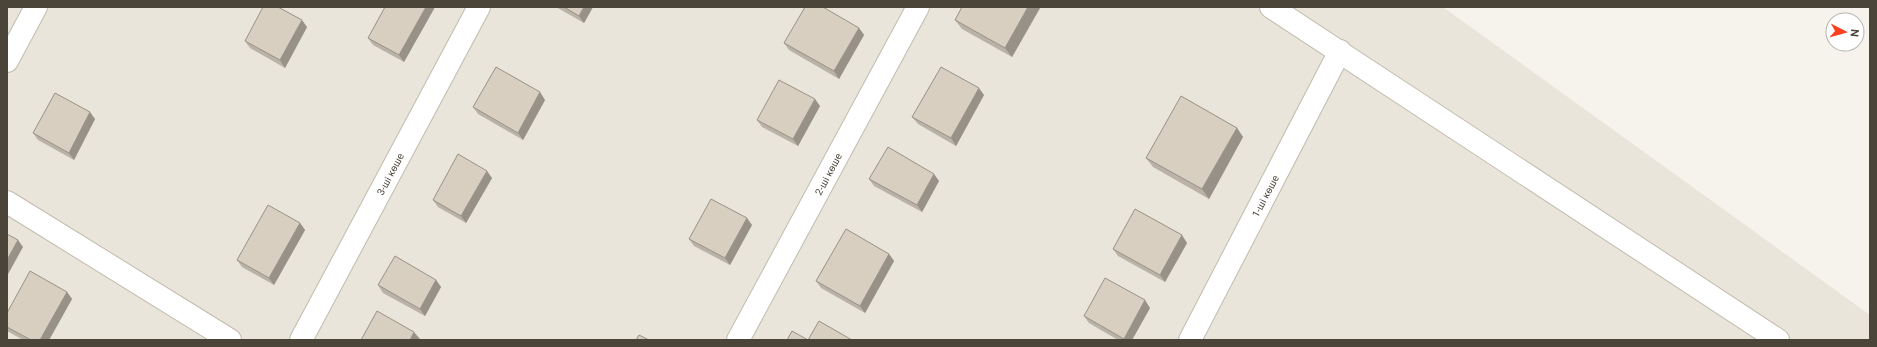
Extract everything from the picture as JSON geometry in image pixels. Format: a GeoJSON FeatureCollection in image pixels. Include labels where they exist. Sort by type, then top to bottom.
{"type":"FeatureCollection","features":[{"type":"Feature","properties":{"kind":"street"},"geometry":{"type":"LineString","coordinates":[[7,61],[36,7]]}},
{"type":"Feature","properties":{"kind":"street","name":"3-ші көше"},"geometry":{"type":"LineString","coordinates":[[301,340],[479,7]]}},
{"type":"Feature","properties":{"kind":"street","name":"2-ші көше"},"geometry":{"type":"LineString","coordinates":[[738,340],[918,7]]}},
{"type":"Feature","properties":{"kind":"street"},"geometry":{"type":"LineString","coordinates":[[1271,7],[1778,340]]}},
{"type":"Feature","properties":{"kind":"street","name":"1-ші көше"},"geometry":{"type":"LineString","coordinates":[[1190,340],[1340,51]]}},
{"type":"Feature","properties":{"kind":"street"},"geometry":{"type":"LineString","coordinates":[[7,202],[230,340]]}},
{"type":"Feature","properties":{"kind":"shaded area"},"geometry":{"type":"Polygon","coordinates":[[[7,7],[1443,7],[1870,315],[1870,340],[7,340],[7,7]]]}},
{"type":"Feature","properties":{"kind":"building"},"geometry":{"type":"Polygon","coordinates":[[[263,7],[278,7],[302,20],[280,60],[245,41],[263,7]]]}},
{"type":"Feature","properties":{"kind":"building"},"geometry":{"type":"Polygon","coordinates":[[[385,7],[426,7],[399,55],[368,38],[385,7]]]}},
{"type":"Feature","properties":{"kind":"building"},"geometry":{"type":"Polygon","coordinates":[[[564,7],[584,7],[579,16],[564,7]]]}},
{"type":"Feature","properties":{"kind":"building"},"geometry":{"type":"Polygon","coordinates":[[[805,7],[823,7],[859,28],[834,71],[784,43],[805,7]]]}},
{"type":"Feature","properties":{"kind":"building"},"geometry":{"type":"Polygon","coordinates":[[[962,7],[1028,7],[1005,48],[955,20],[962,7]]]}},
{"type":"Feature","properties":{"kind":"building"},"geometry":{"type":"Polygon","coordinates":[[[496,67],[540,92],[518,133],[473,107],[496,67]]]}},
{"type":"Feature","properties":{"kind":"building"},"geometry":{"type":"Polygon","coordinates":[[[941,67],[979,88],[951,138],[912,117],[941,67]]]}},
{"type":"Feature","properties":{"kind":"building"},"geometry":{"type":"Polygon","coordinates":[[[779,80],[815,99],[793,139],[757,120],[779,80]]]}},
{"type":"Feature","properties":{"kind":"building"},"geometry":{"type":"Polygon","coordinates":[[[55,93],[90,112],[69,153],[33,133],[55,93]]]}},
{"type":"Feature","properties":{"kind":"building"},"geometry":{"type":"Polygon","coordinates":[[[1181,96],[1237,128],[1202,189],[1146,158],[1181,96]]]}},
{"type":"Feature","properties":{"kind":"building"},"geometry":{"type":"Polygon","coordinates":[[[888,147],[934,174],[917,205],[869,179],[888,147]]]}},
{"type":"Feature","properties":{"kind":"building"},"geometry":{"type":"Polygon","coordinates":[[[458,154],[487,171],[461,216],[433,200],[458,154]]]}},
{"type":"Feature","properties":{"kind":"building"},"geometry":{"type":"Polygon","coordinates":[[[711,199],[747,218],[725,258],[689,239],[711,199]]]}},
{"type":"Feature","properties":{"kind":"building"},"geometry":{"type":"Polygon","coordinates":[[[268,205],[300,223],[269,278],[237,260],[268,205]]]}},
{"type":"Feature","properties":{"kind":"building"},"geometry":{"type":"Polygon","coordinates":[[[1135,209],[1182,235],[1160,275],[1113,249],[1135,209]]]}},
{"type":"Feature","properties":{"kind":"building"},"geometry":{"type":"Polygon","coordinates":[[[846,229],[889,254],[860,306],[816,281],[846,229]]]}},
{"type":"Feature","properties":{"kind":"building"},"geometry":{"type":"Polygon","coordinates":[[[7,234],[18,240],[7,260],[7,234]]]}},
{"type":"Feature","properties":{"kind":"building"},"geometry":{"type":"Polygon","coordinates":[[[395,256],[436,280],[420,309],[378,285],[395,256]]]}},
{"type":"Feature","properties":{"kind":"building"},"geometry":{"type":"Polygon","coordinates":[[[30,271],[67,292],[40,340],[31,340],[7,327],[7,313],[30,271]]]}},
{"type":"Feature","properties":{"kind":"building"},"geometry":{"type":"Polygon","coordinates":[[[1105,278],[1145,300],[1124,339],[1084,316],[1105,278]]]}},
{"type":"Feature","properties":{"kind":"building"},"geometry":{"type":"Polygon","coordinates":[[[377,311],[414,332],[410,340],[361,340],[377,311]]]}},
{"type":"Feature","properties":{"kind":"building"},"geometry":{"type":"Polygon","coordinates":[[[819,321],[852,340],[808,340],[819,321]]]}},
{"type":"Feature","properties":{"kind":"building"},"geometry":{"type":"Polygon","coordinates":[[[792,331],[808,340],[787,340],[792,331]]]}},
{"type":"Feature","properties":{"kind":"building"},"geometry":{"type":"Polygon","coordinates":[[[639,335],[649,340],[636,340],[639,335]]]}}]}
